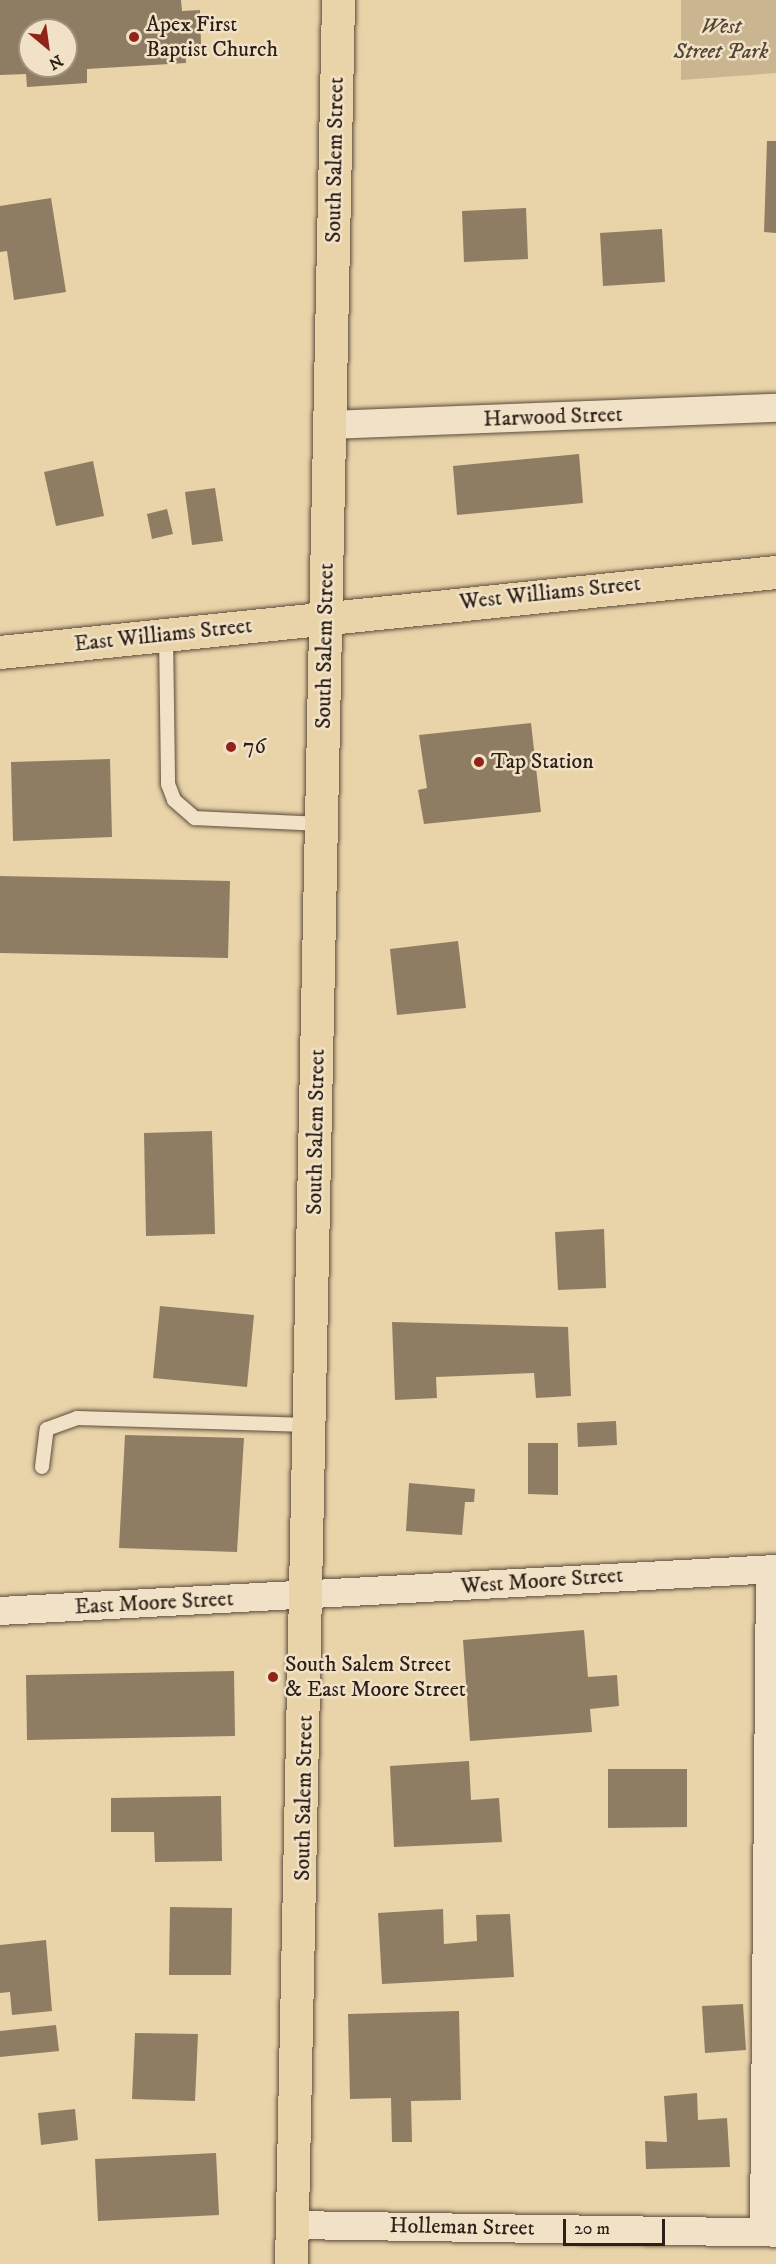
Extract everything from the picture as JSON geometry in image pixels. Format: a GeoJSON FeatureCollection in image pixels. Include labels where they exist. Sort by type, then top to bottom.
{"type":"FeatureCollection","features":[{"type":"Feature","properties":{"kind":"main road","name":"South Salem Street"},"geometry":{"type":"LineString","coordinates":[[291,2264],[309,1595],[320,824],[338,0]]}},
{"type":"Feature","properties":{"kind":"main road","name":"West Williams Street"},"geometry":{"type":"LineString","coordinates":[[325,617],[776,572]]}},
{"type":"Feature","properties":{"kind":"main road","name":"East Williams Street"},"geometry":{"type":"LineString","coordinates":[[0,652],[325,617]]}},
{"type":"Feature","properties":{"kind":"street","name":"Harwood Street"},"geometry":{"type":"LineString","coordinates":[[330,425],[776,408]]}},
{"type":"Feature","properties":{"kind":"street","name":"West Moore Street"},"geometry":{"type":"LineString","coordinates":[[309,1595],[773,1569]]}},
{"type":"Feature","properties":{"kind":"street"},"geometry":{"type":"LineString","coordinates":[[770,2232],[773,1569]]}},
{"type":"Feature","properties":{"kind":"street","name":"East Moore Street"},"geometry":{"type":"LineString","coordinates":[[0,1611],[309,1595]]}},
{"type":"Feature","properties":{"kind":"street","name":"Holleman Street"},"geometry":{"type":"LineString","coordinates":[[292,2225],[770,2232]]}},
{"type":"Feature","properties":{"kind":"lane"},"geometry":{"type":"LineString","coordinates":[[165,634],[168,784],[174,800],[195,818],[320,824]]}},
{"type":"Feature","properties":{"kind":"lane"},"geometry":{"type":"LineString","coordinates":[[42,1467],[47,1429],[77,1418],[312,1425]]}},
{"type":"Feature","properties":{"kind":"green space","name":"West Street Park"},"geometry":{"type":"Polygon","coordinates":[[[681,0],[776,0],[776,73],[681,80],[681,0]]]}},
{"type":"Feature","properties":{"kind":"building","name":"Apex First Baptist Church"},"geometry":{"type":"Polygon","coordinates":[[[0,0],[181,0],[182,11],[200,10],[201,45],[185,45],[186,63],[87,69],[87,83],[27,87],[26,78],[78,78],[78,18],[18,18],[18,74],[0,75],[0,0]]]}},
{"type":"Feature","properties":{"kind":"building"},"geometry":{"type":"Polygon","coordinates":[[[767,141],[776,141],[776,233],[764,232],[767,141]]]}},
{"type":"Feature","properties":{"kind":"building"},"geometry":{"type":"Polygon","coordinates":[[[51,198],[66,292],[14,300],[7,251],[0,252],[0,206],[51,198]]]}},
{"type":"Feature","properties":{"kind":"building"},"geometry":{"type":"Polygon","coordinates":[[[526,208],[528,259],[464,262],[462,211],[526,208]]]}},
{"type":"Feature","properties":{"kind":"building"},"geometry":{"type":"Polygon","coordinates":[[[662,229],[665,282],[603,286],[600,233],[662,229]]]}},
{"type":"Feature","properties":{"kind":"building"},"geometry":{"type":"Polygon","coordinates":[[[579,454],[583,503],[457,515],[453,466],[579,454]]]}},
{"type":"Feature","properties":{"kind":"building"},"geometry":{"type":"Polygon","coordinates":[[[93,461],[104,516],[56,526],[44,472],[93,461]]]}},
{"type":"Feature","properties":{"kind":"building"},"geometry":{"type":"Polygon","coordinates":[[[215,488],[223,541],[192,545],[185,492],[215,488]]]}},
{"type":"Feature","properties":{"kind":"building"},"geometry":{"type":"Polygon","coordinates":[[[167,509],[173,534],[152,539],[147,514],[167,509]]]}},
{"type":"Feature","properties":{"kind":"building","name":"Tap Station"},"geometry":{"type":"Polygon","coordinates":[[[531,723],[541,812],[424,824],[418,790],[427,788],[419,735],[531,723]]]}},
{"type":"Feature","properties":{"kind":"building"},"geometry":{"type":"Polygon","coordinates":[[[110,759],[112,837],[13,841],[11,762],[110,759]]]}},
{"type":"Feature","properties":{"kind":"building"},"geometry":{"type":"Polygon","coordinates":[[[0,876],[230,881],[228,958],[0,953],[0,876]]]}},
{"type":"Feature","properties":{"kind":"building"},"geometry":{"type":"Polygon","coordinates":[[[458,941],[466,1008],[397,1015],[390,949],[458,941]]]}},
{"type":"Feature","properties":{"kind":"building"},"geometry":{"type":"Polygon","coordinates":[[[212,1131],[215,1234],[146,1236],[144,1133],[212,1131]]]}},
{"type":"Feature","properties":{"kind":"building"},"geometry":{"type":"Polygon","coordinates":[[[604,1229],[606,1288],[558,1290],[555,1232],[604,1229]]]}},
{"type":"Feature","properties":{"kind":"building"},"geometry":{"type":"Polygon","coordinates":[[[160,1306],[254,1315],[247,1387],[153,1378],[160,1306]]]}},
{"type":"Feature","properties":{"kind":"building"},"geometry":{"type":"Polygon","coordinates":[[[392,1322],[568,1327],[571,1396],[536,1398],[534,1373],[436,1377],[437,1398],[395,1400],[392,1322]]]}},
{"type":"Feature","properties":{"kind":"building"},"geometry":{"type":"Polygon","coordinates":[[[616,1421],[617,1445],[578,1447],[577,1423],[616,1421]]]}},
{"type":"Feature","properties":{"kind":"building"},"geometry":{"type":"Polygon","coordinates":[[[125,1435],[244,1438],[237,1552],[119,1548],[125,1435]]]}},
{"type":"Feature","properties":{"kind":"building"},"geometry":{"type":"Polygon","coordinates":[[[528,1443],[558,1443],[558,1495],[528,1494],[528,1443]]]}},
{"type":"Feature","properties":{"kind":"building"},"geometry":{"type":"Polygon","coordinates":[[[409,1483],[475,1489],[474,1502],[465,1502],[462,1535],[406,1531],[409,1483]]]}},
{"type":"Feature","properties":{"kind":"building"},"geometry":{"type":"Polygon","coordinates":[[[584,1630],[588,1677],[617,1675],[619,1706],[590,1709],[592,1732],[470,1741],[463,1640],[584,1630]]]}},
{"type":"Feature","properties":{"kind":"building"},"geometry":{"type":"Polygon","coordinates":[[[234,1671],[235,1736],[27,1740],[26,1675],[234,1671]]]}},
{"type":"Feature","properties":{"kind":"building"},"geometry":{"type":"Polygon","coordinates":[[[469,1761],[471,1800],[499,1798],[502,1842],[394,1847],[390,1766],[469,1761]]]}},
{"type":"Feature","properties":{"kind":"building"},"geometry":{"type":"Polygon","coordinates":[[[608,1769],[687,1769],[687,1827],[608,1828],[608,1769]]]}},
{"type":"Feature","properties":{"kind":"building"},"geometry":{"type":"Polygon","coordinates":[[[221,1796],[222,1861],[155,1862],[154,1832],[111,1832],[111,1798],[221,1796]]]}},
{"type":"Feature","properties":{"kind":"building"},"geometry":{"type":"Polygon","coordinates":[[[170,1907],[232,1908],[231,1975],[169,1975],[170,1907]]]}},
{"type":"Feature","properties":{"kind":"building"},"geometry":{"type":"Polygon","coordinates":[[[443,1909],[444,1944],[477,1941],[476,1915],[510,1914],[514,1977],[382,1984],[378,1913],[443,1909]]]}},
{"type":"Feature","properties":{"kind":"building"},"geometry":{"type":"Polygon","coordinates":[[[46,1940],[52,2011],[12,2015],[10,1992],[0,1993],[0,1945],[46,1940]]]}},
{"type":"Feature","properties":{"kind":"building"},"geometry":{"type":"Polygon","coordinates":[[[743,2004],[746,2050],[705,2053],[702,2006],[743,2004]]]}},
{"type":"Feature","properties":{"kind":"building"},"geometry":{"type":"Polygon","coordinates":[[[459,2011],[461,2100],[411,2101],[412,2142],[392,2142],[391,2098],[350,2099],[348,2014],[459,2011]]]}},
{"type":"Feature","properties":{"kind":"building"},"geometry":{"type":"Polygon","coordinates":[[[56,2025],[59,2051],[0,2057],[0,2031],[56,2025]]]}},
{"type":"Feature","properties":{"kind":"building"},"geometry":{"type":"Polygon","coordinates":[[[135,2033],[198,2034],[195,2101],[132,2099],[135,2033]]]}},
{"type":"Feature","properties":{"kind":"building"},"geometry":{"type":"Polygon","coordinates":[[[697,2093],[698,2120],[727,2118],[730,2167],[646,2169],[645,2141],[667,2142],[664,2096],[697,2093]]]}},
{"type":"Feature","properties":{"kind":"building"},"geometry":{"type":"Polygon","coordinates":[[[75,2109],[78,2140],[41,2145],[38,2113],[75,2109]]]}},
{"type":"Feature","properties":{"kind":"building"},"geometry":{"type":"Polygon","coordinates":[[[216,2153],[219,2215],[98,2221],[95,2159],[216,2153]]]}},
{"type":"Feature","properties":{"kind":"place","name":"Apex First Baptist Church"},"geometry":{"type":"Point","coordinates":[134,37]}},
{"type":"Feature","properties":{"kind":"place","name":"76"},"geometry":{"type":"Point","coordinates":[231,747]}},
{"type":"Feature","properties":{"kind":"place","name":"Tap Station"},"geometry":{"type":"Point","coordinates":[479,762]}},
{"type":"Feature","properties":{"kind":"place","name":"South Salem Street & East Moore Street"},"geometry":{"type":"Point","coordinates":[273,1677]}}]}
